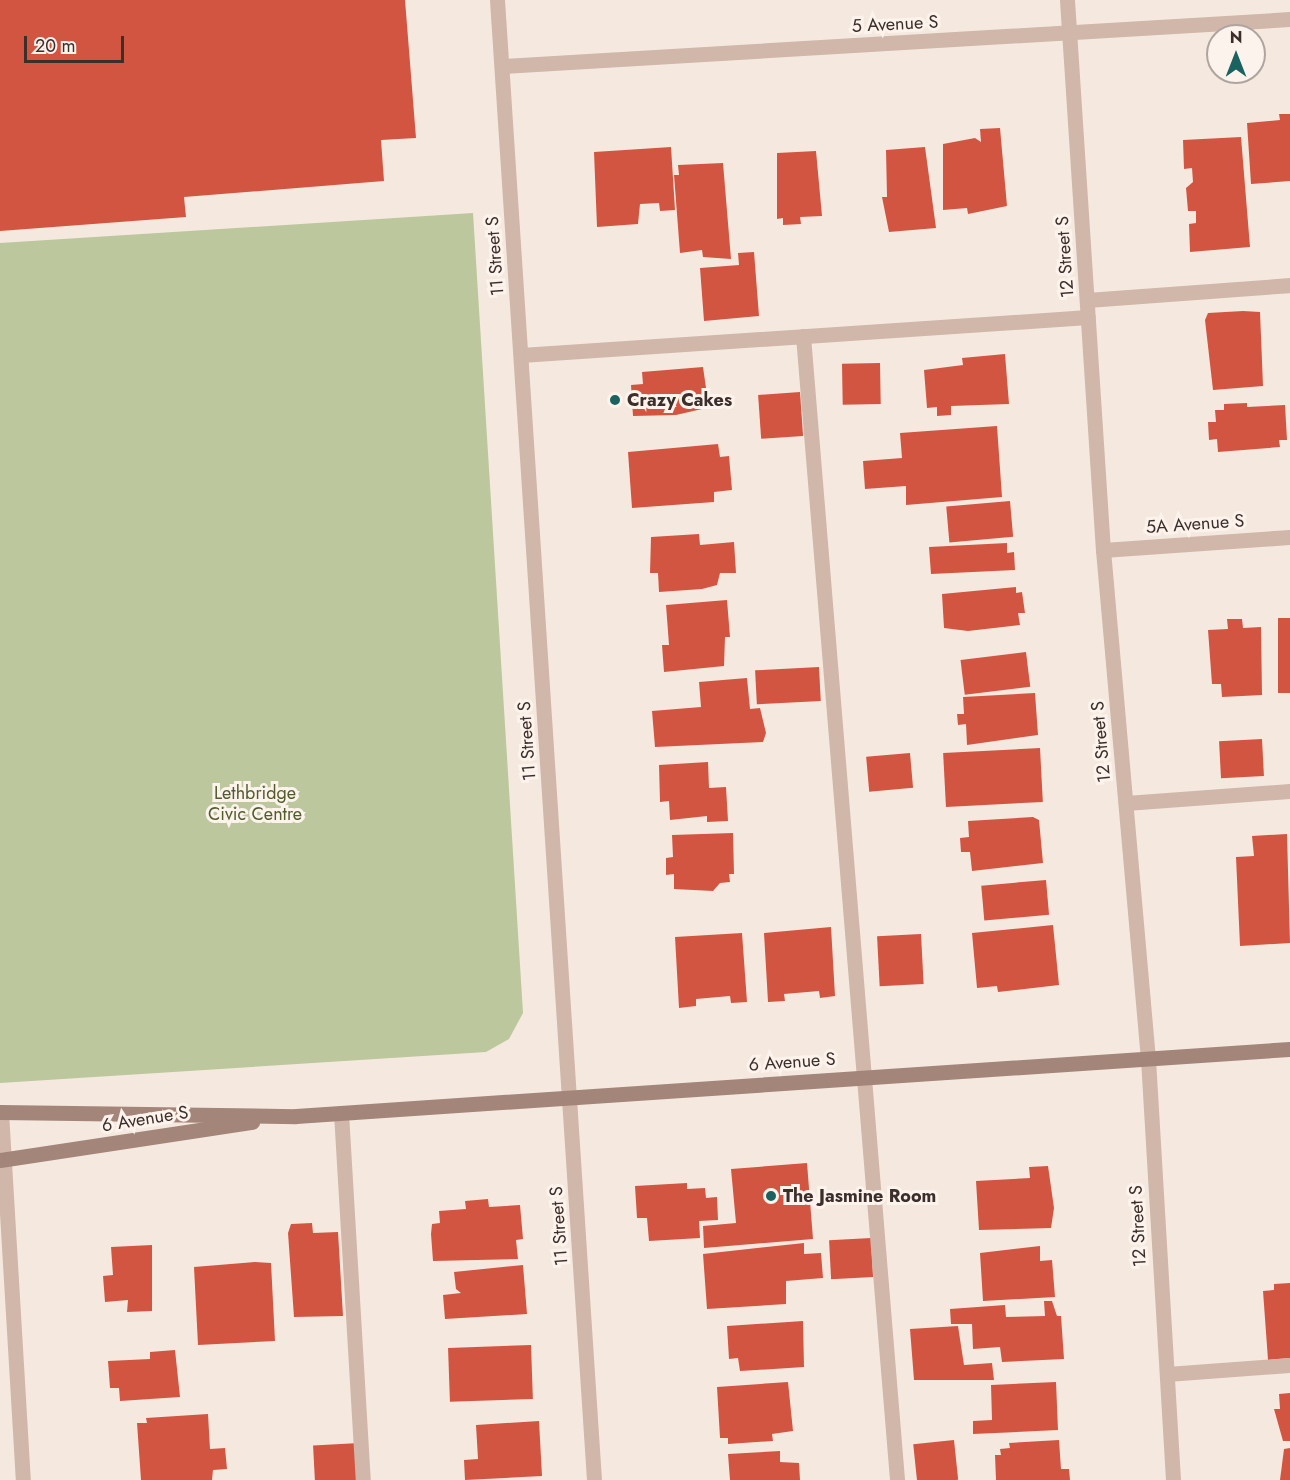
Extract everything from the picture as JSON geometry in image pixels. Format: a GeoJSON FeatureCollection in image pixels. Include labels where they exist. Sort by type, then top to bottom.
{"type":"FeatureCollection","features":[{"type":"Feature","properties":{"kind":"main road","name":"6 Avenue S"},"geometry":{"type":"LineString","coordinates":[[0,1112],[296,1116],[1290,1049]]}},
{"type":"Feature","properties":{"kind":"main road","name":"6 Avenue S"},"geometry":{"type":"LineString","coordinates":[[2,1160],[296,1116]]}},
{"type":"Feature","properties":{"kind":"street","name":"11 Street S"},"geometry":{"type":"LineString","coordinates":[[497,0],[594,1480]]}},
{"type":"Feature","properties":{"kind":"street","name":"12 Street S"},"geometry":{"type":"LineString","coordinates":[[1067,0],[1103,550],[1148,1059],[1173,1480]]}},
{"type":"Feature","properties":{"kind":"street","name":"5 Avenue S"},"geometry":{"type":"LineString","coordinates":[[502,66],[1290,19]]}},
{"type":"Feature","properties":{"kind":"street"},"geometry":{"type":"LineString","coordinates":[[1087,300],[1290,285]]}},
{"type":"Feature","properties":{"kind":"street"},"geometry":{"type":"LineString","coordinates":[[521,355],[1088,317]]}},
{"type":"Feature","properties":{"kind":"street"},"geometry":{"type":"LineString","coordinates":[[803,336],[866,1077],[897,1480]]}},
{"type":"Feature","properties":{"kind":"street","name":"5A Avenue S"},"geometry":{"type":"LineString","coordinates":[[1103,550],[1290,537]]}},
{"type":"Feature","properties":{"kind":"street"},"geometry":{"type":"LineString","coordinates":[[1126,803],[1290,790]]}},
{"type":"Feature","properties":{"kind":"street"},"geometry":{"type":"LineString","coordinates":[[0,1112],[23,1480]]}},
{"type":"Feature","properties":{"kind":"street"},"geometry":{"type":"LineString","coordinates":[[341,1113],[363,1480]]}},
{"type":"Feature","properties":{"kind":"street"},"geometry":{"type":"LineString","coordinates":[[1167,1374],[1290,1365]]}},
{"type":"Feature","properties":{"kind":"green space","name":"Lethbridge Civic Centre"},"geometry":{"type":"Polygon","coordinates":[[[473,213],[523,1013],[509,1039],[486,1052],[0,1083],[0,243],[473,213]]]}},
{"type":"Feature","properties":{"kind":"building"},"geometry":{"type":"Polygon","coordinates":[[[0,0],[405,0],[416,138],[381,140],[384,181],[184,197],[186,217],[0,231],[0,0]]]}},
{"type":"Feature","properties":{"kind":"building"},"geometry":{"type":"Polygon","coordinates":[[[1279,114],[1290,114],[1290,181],[1251,184],[1247,123],[1280,120],[1279,114]]]}},
{"type":"Feature","properties":{"kind":"building"},"geometry":{"type":"Polygon","coordinates":[[[1000,128],[1007,206],[968,214],[967,208],[943,210],[943,144],[975,138],[981,142],[980,129],[1000,128]]]}},
{"type":"Feature","properties":{"kind":"building"},"geometry":{"type":"Polygon","coordinates":[[[1241,137],[1250,247],[1190,252],[1189,224],[1196,223],[1196,211],[1188,211],[1186,188],[1193,182],[1192,168],[1184,169],[1183,140],[1241,137]]]}},
{"type":"Feature","properties":{"kind":"building"},"geometry":{"type":"Polygon","coordinates":[[[671,147],[675,210],[660,211],[659,203],[640,204],[638,224],[597,227],[594,152],[671,147]]]}},
{"type":"Feature","properties":{"kind":"building"},"geometry":{"type":"Polygon","coordinates":[[[925,147],[936,228],[889,232],[882,197],[887,197],[886,150],[925,147]]]}},
{"type":"Feature","properties":{"kind":"building"},"geometry":{"type":"Polygon","coordinates":[[[816,151],[822,216],[800,217],[801,224],[783,225],[783,218],[777,219],[777,153],[816,151]]]}},
{"type":"Feature","properties":{"kind":"building"},"geometry":{"type":"Polygon","coordinates":[[[723,163],[731,259],[703,257],[702,250],[680,253],[674,175],[679,175],[678,165],[723,163]]]}},
{"type":"Feature","properties":{"kind":"building"},"geometry":{"type":"Polygon","coordinates":[[[754,252],[759,316],[704,321],[700,268],[739,265],[738,253],[754,252]]]}},
{"type":"Feature","properties":{"kind":"building"},"geometry":{"type":"Polygon","coordinates":[[[1260,312],[1263,386],[1213,390],[1205,320],[1208,313],[1260,312]]]}},
{"type":"Feature","properties":{"kind":"building"},"geometry":{"type":"Polygon","coordinates":[[[1005,354],[1009,404],[951,406],[951,415],[937,416],[937,407],[927,408],[924,370],[963,365],[962,358],[1005,354]]]}},
{"type":"Feature","properties":{"kind":"building"},"geometry":{"type":"Polygon","coordinates":[[[880,363],[881,404],[843,405],[842,364],[880,363]]]}},
{"type":"Feature","properties":{"kind":"building"},"geometry":{"type":"Polygon","coordinates":[[[703,367],[707,395],[714,394],[715,406],[676,415],[633,416],[631,385],[643,384],[642,372],[703,367]]]}},
{"type":"Feature","properties":{"kind":"building"},"geometry":{"type":"Polygon","coordinates":[[[800,392],[803,436],[761,439],[758,395],[800,392]]]}},
{"type":"Feature","properties":{"kind":"building"},"geometry":{"type":"Polygon","coordinates":[[[1247,403],[1247,407],[1285,405],[1287,440],[1279,440],[1280,447],[1218,452],[1217,439],[1209,440],[1208,422],[1216,422],[1215,410],[1224,410],[1224,404],[1247,403]]]}},
{"type":"Feature","properties":{"kind":"building"},"geometry":{"type":"Polygon","coordinates":[[[997,426],[1002,497],[906,505],[906,486],[865,489],[863,461],[902,458],[900,433],[997,426]]]}},
{"type":"Feature","properties":{"kind":"building"},"geometry":{"type":"Polygon","coordinates":[[[718,444],[720,457],[729,456],[732,490],[714,492],[714,502],[632,508],[628,452],[718,444]]]}},
{"type":"Feature","properties":{"kind":"building"},"geometry":{"type":"Polygon","coordinates":[[[1010,501],[1013,537],[949,542],[946,507],[1010,501]]]}},
{"type":"Feature","properties":{"kind":"building"},"geometry":{"type":"Polygon","coordinates":[[[699,534],[700,545],[734,542],[736,573],[720,573],[717,585],[702,589],[659,592],[658,573],[650,573],[651,537],[699,534]]]}},
{"type":"Feature","properties":{"kind":"building"},"geometry":{"type":"Polygon","coordinates":[[[1007,543],[1007,553],[1014,552],[1015,570],[931,574],[929,547],[1007,543]]]}},
{"type":"Feature","properties":{"kind":"building"},"geometry":{"type":"Polygon","coordinates":[[[1016,587],[1016,593],[1022,592],[1025,613],[1018,613],[1020,625],[968,631],[944,628],[942,594],[1016,587]]]}},
{"type":"Feature","properties":{"kind":"building"},"geometry":{"type":"Polygon","coordinates":[[[727,600],[730,637],[725,637],[724,666],[664,672],[662,645],[669,645],[666,605],[727,600]]]}},
{"type":"Feature","properties":{"kind":"building"},"geometry":{"type":"Polygon","coordinates":[[[1278,618],[1290,618],[1290,693],[1278,693],[1278,618]]]}},
{"type":"Feature","properties":{"kind":"building"},"geometry":{"type":"Polygon","coordinates":[[[1227,619],[1242,619],[1243,628],[1261,627],[1262,695],[1222,697],[1221,684],[1212,684],[1208,630],[1228,629],[1227,619]]]}},
{"type":"Feature","properties":{"kind":"building"},"geometry":{"type":"Polygon","coordinates":[[[1026,652],[1030,687],[965,695],[960,660],[1026,652]]]}},
{"type":"Feature","properties":{"kind":"building"},"geometry":{"type":"Polygon","coordinates":[[[819,667],[821,701],[757,704],[755,670],[819,667]]]}},
{"type":"Feature","properties":{"kind":"building"},"geometry":{"type":"Polygon","coordinates":[[[747,678],[750,709],[760,708],[766,733],[763,742],[655,747],[652,711],[701,707],[699,682],[747,678]]]}},
{"type":"Feature","properties":{"kind":"building"},"geometry":{"type":"Polygon","coordinates":[[[1035,693],[1038,735],[967,745],[966,724],[958,725],[957,714],[964,714],[963,697],[1035,693]]]}},
{"type":"Feature","properties":{"kind":"building"},"geometry":{"type":"Polygon","coordinates":[[[1262,739],[1264,776],[1221,778],[1219,741],[1262,739]]]}},
{"type":"Feature","properties":{"kind":"building"},"geometry":{"type":"Polygon","coordinates":[[[1040,748],[1043,802],[946,807],[943,753],[1040,748]]]}},
{"type":"Feature","properties":{"kind":"building"},"geometry":{"type":"Polygon","coordinates":[[[910,753],[913,788],[869,792],[866,757],[910,753]]]}},
{"type":"Feature","properties":{"kind":"building"},"geometry":{"type":"Polygon","coordinates":[[[708,762],[709,788],[726,787],[728,821],[707,822],[707,816],[670,820],[669,801],[660,802],[659,765],[708,762]]]}},
{"type":"Feature","properties":{"kind":"building"},"geometry":{"type":"Polygon","coordinates":[[[1033,817],[1039,820],[1043,863],[972,871],[970,852],[961,852],[960,838],[969,837],[968,821],[1033,817]]]}},
{"type":"Feature","properties":{"kind":"building"},"geometry":{"type":"Polygon","coordinates":[[[733,833],[734,874],[729,874],[730,882],[720,883],[713,891],[674,889],[674,874],[666,875],[666,858],[673,857],[672,835],[733,833]]]}},
{"type":"Feature","properties":{"kind":"building"},"geometry":{"type":"Polygon","coordinates":[[[1287,834],[1290,943],[1240,946],[1236,857],[1254,856],[1252,836],[1287,834]]]}},
{"type":"Feature","properties":{"kind":"building"},"geometry":{"type":"Polygon","coordinates":[[[1046,880],[1049,915],[984,921],[981,886],[1046,880]]]}},
{"type":"Feature","properties":{"kind":"building"},"geometry":{"type":"Polygon","coordinates":[[[1053,925],[1059,985],[998,992],[997,986],[977,988],[972,933],[1053,925]]]}},
{"type":"Feature","properties":{"kind":"building"},"geometry":{"type":"Polygon","coordinates":[[[831,927],[835,996],[820,998],[819,991],[784,994],[785,1001],[768,1002],[764,933],[831,927]]]}},
{"type":"Feature","properties":{"kind":"building"},"geometry":{"type":"Polygon","coordinates":[[[742,933],[747,1002],[731,1003],[730,996],[696,999],[696,1006],[679,1008],[675,937],[742,933]]]}},
{"type":"Feature","properties":{"kind":"building"},"geometry":{"type":"Polygon","coordinates":[[[921,934],[924,984],[880,986],[877,936],[921,934]]]}},
{"type":"Feature","properties":{"kind":"building","name":"The Jasmine Room"},"geometry":{"type":"Polygon","coordinates":[[[807,1163],[813,1239],[704,1248],[703,1226],[736,1223],[731,1169],[807,1163]]]}},
{"type":"Feature","properties":{"kind":"building"},"geometry":{"type":"Polygon","coordinates":[[[1048,1166],[1054,1208],[1051,1228],[979,1230],[976,1181],[1030,1178],[1029,1167],[1048,1166]]]}},
{"type":"Feature","properties":{"kind":"building"},"geometry":{"type":"Polygon","coordinates":[[[687,1183],[687,1189],[705,1188],[706,1198],[717,1197],[718,1220],[699,1221],[700,1238],[649,1241],[647,1218],[637,1218],[635,1186],[687,1183]]]}},
{"type":"Feature","properties":{"kind":"building"},"geometry":{"type":"Polygon","coordinates":[[[488,1199],[489,1207],[520,1205],[523,1239],[516,1240],[518,1259],[433,1261],[432,1224],[440,1223],[439,1211],[466,1209],[465,1201],[488,1199]]]}},
{"type":"Feature","properties":{"kind":"building"},"geometry":{"type":"Polygon","coordinates":[[[312,1223],[313,1233],[338,1232],[343,1316],[294,1317],[288,1233],[291,1224],[312,1223]]]}},
{"type":"Feature","properties":{"kind":"building"},"geometry":{"type":"Polygon","coordinates":[[[871,1238],[873,1277],[831,1279],[829,1240],[871,1238]]]}},
{"type":"Feature","properties":{"kind":"building"},"geometry":{"type":"Polygon","coordinates":[[[804,1243],[804,1254],[821,1253],[823,1278],[786,1281],[786,1304],[707,1309],[703,1254],[804,1243]]]}},
{"type":"Feature","properties":{"kind":"building"},"geometry":{"type":"Polygon","coordinates":[[[152,1245],[152,1311],[127,1312],[128,1300],[105,1302],[103,1276],[113,1275],[111,1247],[152,1245]]]}},
{"type":"Feature","properties":{"kind":"building"},"geometry":{"type":"Polygon","coordinates":[[[1040,1246],[1040,1261],[1052,1260],[1055,1297],[983,1301],[980,1253],[1040,1246]]]}},
{"type":"Feature","properties":{"kind":"building"},"geometry":{"type":"Polygon","coordinates":[[[255,1262],[271,1263],[275,1341],[198,1345],[194,1267],[255,1262]]]}},
{"type":"Feature","properties":{"kind":"building"},"geometry":{"type":"Polygon","coordinates":[[[523,1265],[527,1314],[445,1319],[443,1295],[461,1293],[456,1289],[454,1272],[523,1265]]]}},
{"type":"Feature","properties":{"kind":"building"},"geometry":{"type":"Polygon","coordinates":[[[1290,1283],[1290,1358],[1268,1360],[1263,1291],[1274,1290],[1274,1284],[1290,1283]]]}},
{"type":"Feature","properties":{"kind":"building"},"geometry":{"type":"Polygon","coordinates":[[[1044,1301],[1052,1301],[1057,1316],[1061,1316],[1064,1359],[1002,1362],[1000,1347],[973,1349],[972,1324],[951,1324],[950,1309],[1005,1305],[1006,1317],[1045,1316],[1044,1301]]]}},
{"type":"Feature","properties":{"kind":"building"},"geometry":{"type":"Polygon","coordinates":[[[803,1321],[804,1367],[740,1371],[738,1358],[729,1359],[727,1326],[803,1321]]]}},
{"type":"Feature","properties":{"kind":"building"},"geometry":{"type":"Polygon","coordinates":[[[958,1326],[964,1365],[992,1363],[994,1380],[914,1380],[910,1329],[958,1326]]]}},
{"type":"Feature","properties":{"kind":"building"},"geometry":{"type":"Polygon","coordinates":[[[531,1345],[533,1399],[450,1402],[448,1348],[531,1345]]]}},
{"type":"Feature","properties":{"kind":"building"},"geometry":{"type":"Polygon","coordinates":[[[175,1350],[180,1397],[120,1401],[119,1388],[110,1388],[108,1361],[150,1359],[150,1352],[175,1350]]]}},
{"type":"Feature","properties":{"kind":"building"},"geometry":{"type":"Polygon","coordinates":[[[788,1382],[793,1431],[772,1434],[773,1441],[728,1444],[728,1438],[720,1438],[717,1387],[788,1382]]]}},
{"type":"Feature","properties":{"kind":"building"},"geometry":{"type":"Polygon","coordinates":[[[1056,1382],[1058,1430],[973,1434],[973,1421],[992,1420],[991,1385],[1056,1382]]]}},
{"type":"Feature","properties":{"kind":"building"},"geometry":{"type":"Polygon","coordinates":[[[1290,1393],[1290,1441],[1283,1441],[1274,1409],[1280,1409],[1279,1394],[1290,1393]]]}},
{"type":"Feature","properties":{"kind":"building"},"geometry":{"type":"Polygon","coordinates":[[[208,1414],[210,1449],[225,1448],[227,1469],[213,1470],[212,1480],[141,1480],[137,1423],[147,1423],[146,1418],[208,1414]]]}},
{"type":"Feature","properties":{"kind":"building"},"geometry":{"type":"Polygon","coordinates":[[[539,1421],[542,1476],[465,1480],[464,1460],[478,1459],[476,1425],[539,1421]]]}},
{"type":"Feature","properties":{"kind":"building"},"geometry":{"type":"Polygon","coordinates":[[[954,1440],[958,1480],[917,1480],[913,1444],[954,1440]]]}},
{"type":"Feature","properties":{"kind":"building"},"geometry":{"type":"Polygon","coordinates":[[[1059,1440],[1061,1469],[1069,1469],[1070,1480],[996,1480],[995,1455],[1001,1455],[1000,1449],[1010,1448],[1009,1443],[1059,1440]]]}},
{"type":"Feature","properties":{"kind":"building"},"geometry":{"type":"Polygon","coordinates":[[[359,1443],[361,1480],[315,1480],[313,1445],[359,1443]]]}},
{"type":"Feature","properties":{"kind":"building"},"geometry":{"type":"Polygon","coordinates":[[[1290,1448],[1290,1480],[1280,1480],[1284,1449],[1290,1448]]]}},
{"type":"Feature","properties":{"kind":"building"},"geometry":{"type":"Polygon","coordinates":[[[780,1451],[780,1462],[799,1463],[800,1480],[730,1480],[728,1454],[780,1451]]]}},
{"type":"Feature","properties":{"kind":"place","name":"Crazy Cakes"},"geometry":{"type":"Point","coordinates":[615,400]}},
{"type":"Feature","properties":{"kind":"place","name":"The Jasmine Room"},"geometry":{"type":"Point","coordinates":[771,1196]}}]}
